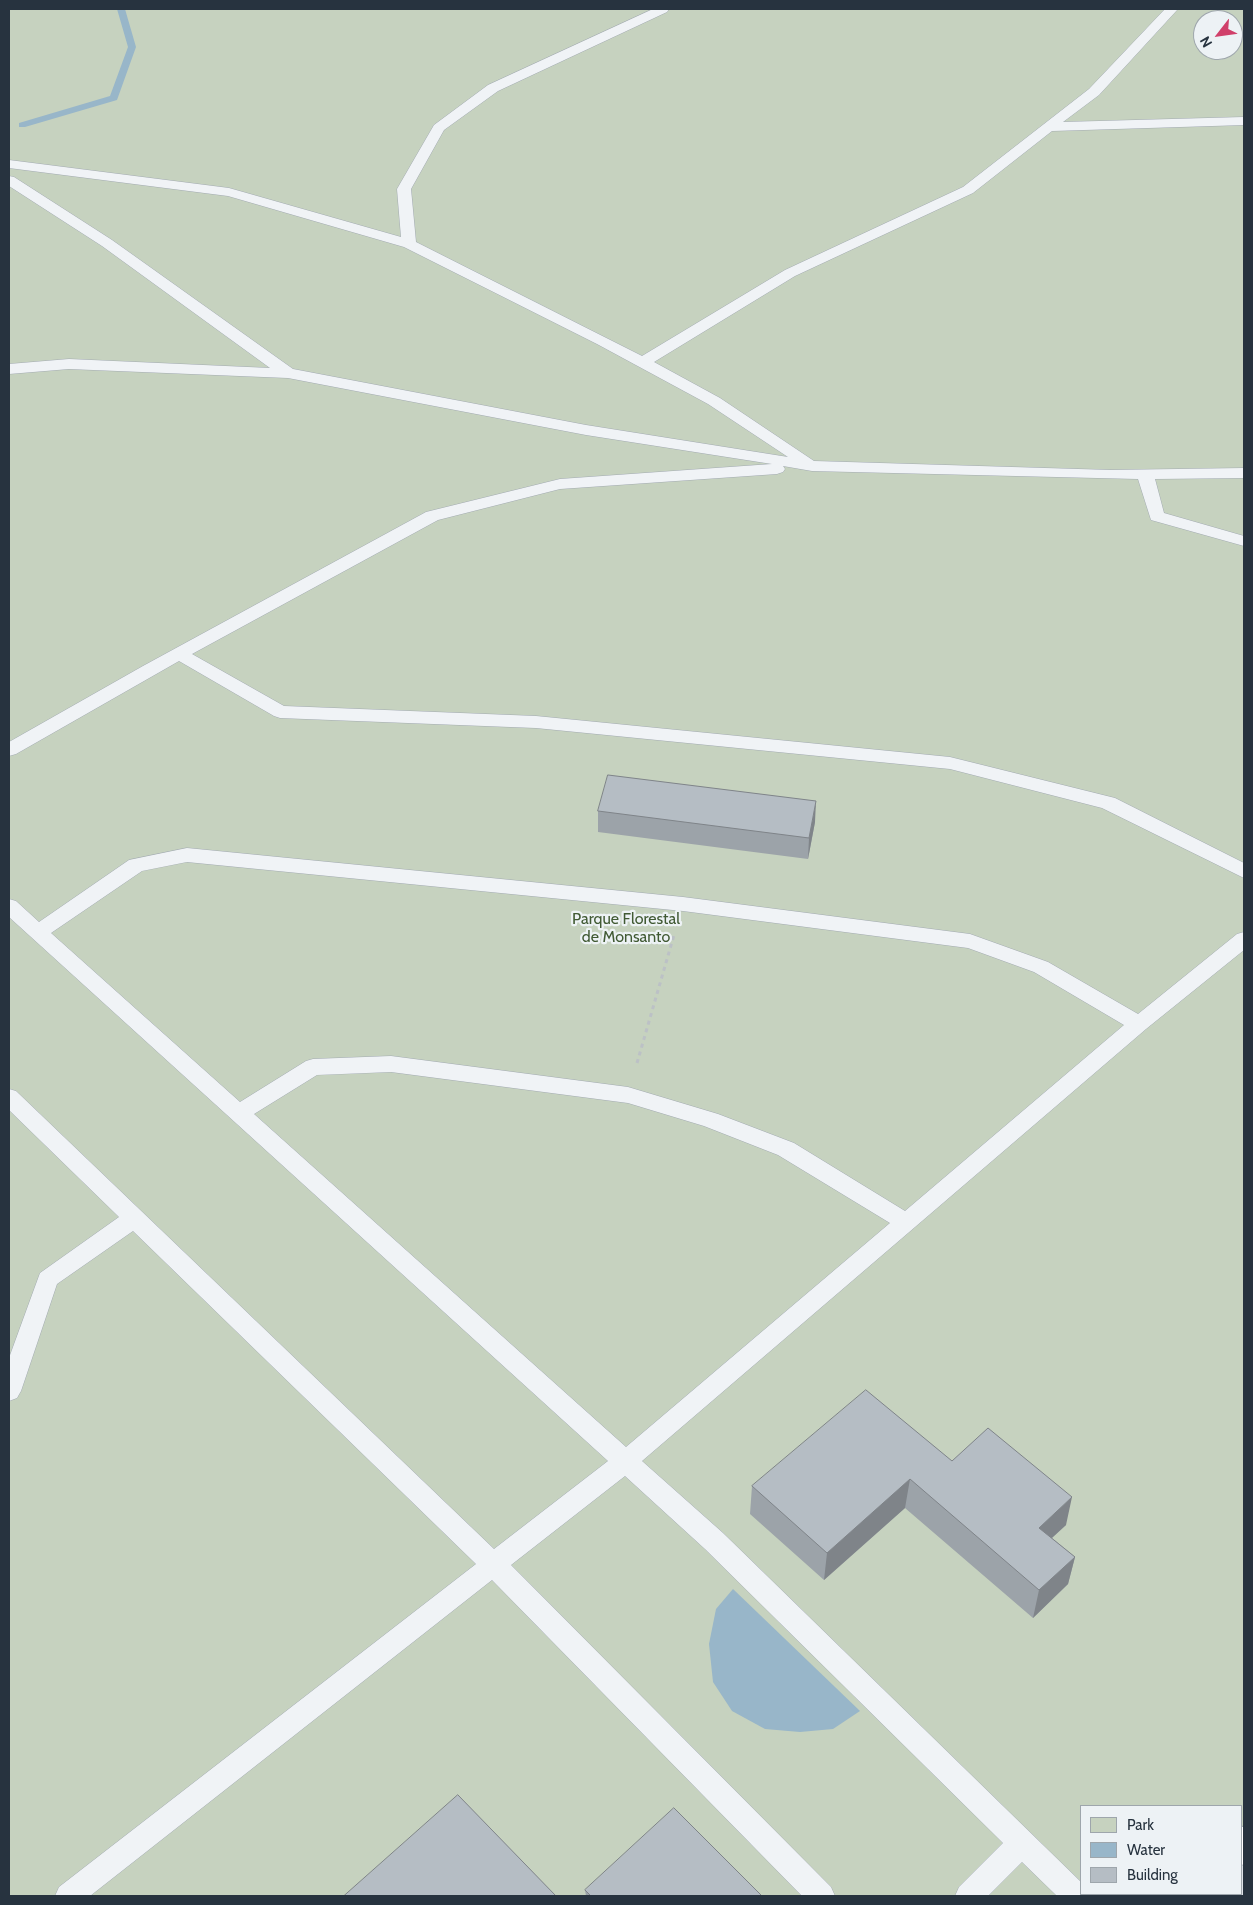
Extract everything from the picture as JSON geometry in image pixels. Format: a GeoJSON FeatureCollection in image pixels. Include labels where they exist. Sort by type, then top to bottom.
{"type":"FeatureCollection","features":[{"type":"Feature","properties":{"kind":"lane"},"geometry":{"type":"LineString","coordinates":[[410,244],[404,189],[439,128],[493,88],[663,9]]}},
{"type":"Feature","properties":{"kind":"lane"},"geometry":{"type":"LineString","coordinates":[[642,363],[790,273],[968,190],[1094,92],[1172,9]]}},
{"type":"Feature","properties":{"kind":"lane"},"geometry":{"type":"LineString","coordinates":[[1049,127],[1244,121]]}},
{"type":"Feature","properties":{"kind":"lane"},"geometry":{"type":"LineString","coordinates":[[9,164],[229,192],[410,244],[714,401],[812,466]]}},
{"type":"Feature","properties":{"kind":"lane"},"geometry":{"type":"LineString","coordinates":[[9,180],[108,243],[288,373]]}},
{"type":"Feature","properties":{"kind":"lane"},"geometry":{"type":"LineString","coordinates":[[9,369],[69,364],[288,373],[586,430],[812,466]]}},
{"type":"Feature","properties":{"kind":"lane"},"geometry":{"type":"LineString","coordinates":[[9,750],[179,654],[432,516],[560,484],[812,466],[1145,474],[1244,473]]}},
{"type":"Feature","properties":{"kind":"lane"},"geometry":{"type":"LineString","coordinates":[[1145,474],[1157,516],[1244,541]]}},
{"type":"Feature","properties":{"kind":"lane"},"geometry":{"type":"LineString","coordinates":[[179,654],[280,712],[536,722],[950,763],[1108,803],[1244,871]]}},
{"type":"Feature","properties":{"kind":"lane"},"geometry":{"type":"LineString","coordinates":[[38,932],[136,865],[187,855],[683,904],[970,941],[1041,967],[1140,1024]]}},
{"type":"Feature","properties":{"kind":"lane"},"geometry":{"type":"LineString","coordinates":[[9,906],[627,1460],[721,1548],[1020,1844],[1076,1896]]}},
{"type":"Feature","properties":{"kind":"lane"},"geometry":{"type":"LineString","coordinates":[[69,1896],[627,1460],[905,1222],[1244,939]]}},
{"type":"Feature","properties":{"kind":"lane"},"geometry":{"type":"LineString","coordinates":[[240,1112],[313,1067],[392,1064],[628,1095],[710,1120],[786,1149],[905,1222]]}},
{"type":"Feature","properties":{"kind":"lane"},"geometry":{"type":"LineString","coordinates":[[9,1097],[493,1564],[821,1896]]}},
{"type":"Feature","properties":{"kind":"lane"},"geometry":{"type":"LineString","coordinates":[[9,1391],[48,1279],[135,1218]]}},
{"type":"Feature","properties":{"kind":"lane"},"geometry":{"type":"LineString","coordinates":[[969,1896],[1020,1844]]}},
{"type":"Feature","properties":{"kind":"path"},"geometry":{"type":"LineString","coordinates":[[628,1095],[683,904]]}},
{"type":"Feature","properties":{"kind":"green space","name":"Parque Florestal de Monsanto"},"geometry":{"type":"Polygon","coordinates":[[[9,9],[1244,9],[1244,1858],[1243,1860],[1243,1805],[1080,1805],[1080,1895],[1213,1895],[9,1896],[9,9]]]}},
{"type":"Feature","properties":{"kind":"water"},"geometry":{"type":"Polygon","coordinates":[[[733,1589],[860,1711],[833,1729],[800,1732],[765,1729],[732,1711],[713,1682],[709,1644],[716,1609],[733,1589]]]}},
{"type":"Feature","properties":{"kind":"building"},"geometry":{"type":"Polygon","coordinates":[[[608,775],[816,801],[809,838],[598,811],[608,775]]]}},
{"type":"Feature","properties":{"kind":"building"},"geometry":{"type":"Polygon","coordinates":[[[866,1390],[952,1461],[988,1428],[1072,1497],[1039,1528],[1075,1557],[1039,1590],[910,1479],[827,1553],[752,1486],[866,1390]]]}},
{"type":"Feature","properties":{"kind":"building"},"geometry":{"type":"Polygon","coordinates":[[[458,1795],[556,1896],[344,1896],[458,1795]]]}},
{"type":"Feature","properties":{"kind":"building"},"geometry":{"type":"Polygon","coordinates":[[[674,1808],[762,1896],[591,1896],[585,1890],[674,1808]]]}},
{"type":"Feature","properties":{"kind":"waterway"},"geometry":{"type":"LineString","coordinates":[[22,125],[114,98],[132,47],[121,9]]}}]}
